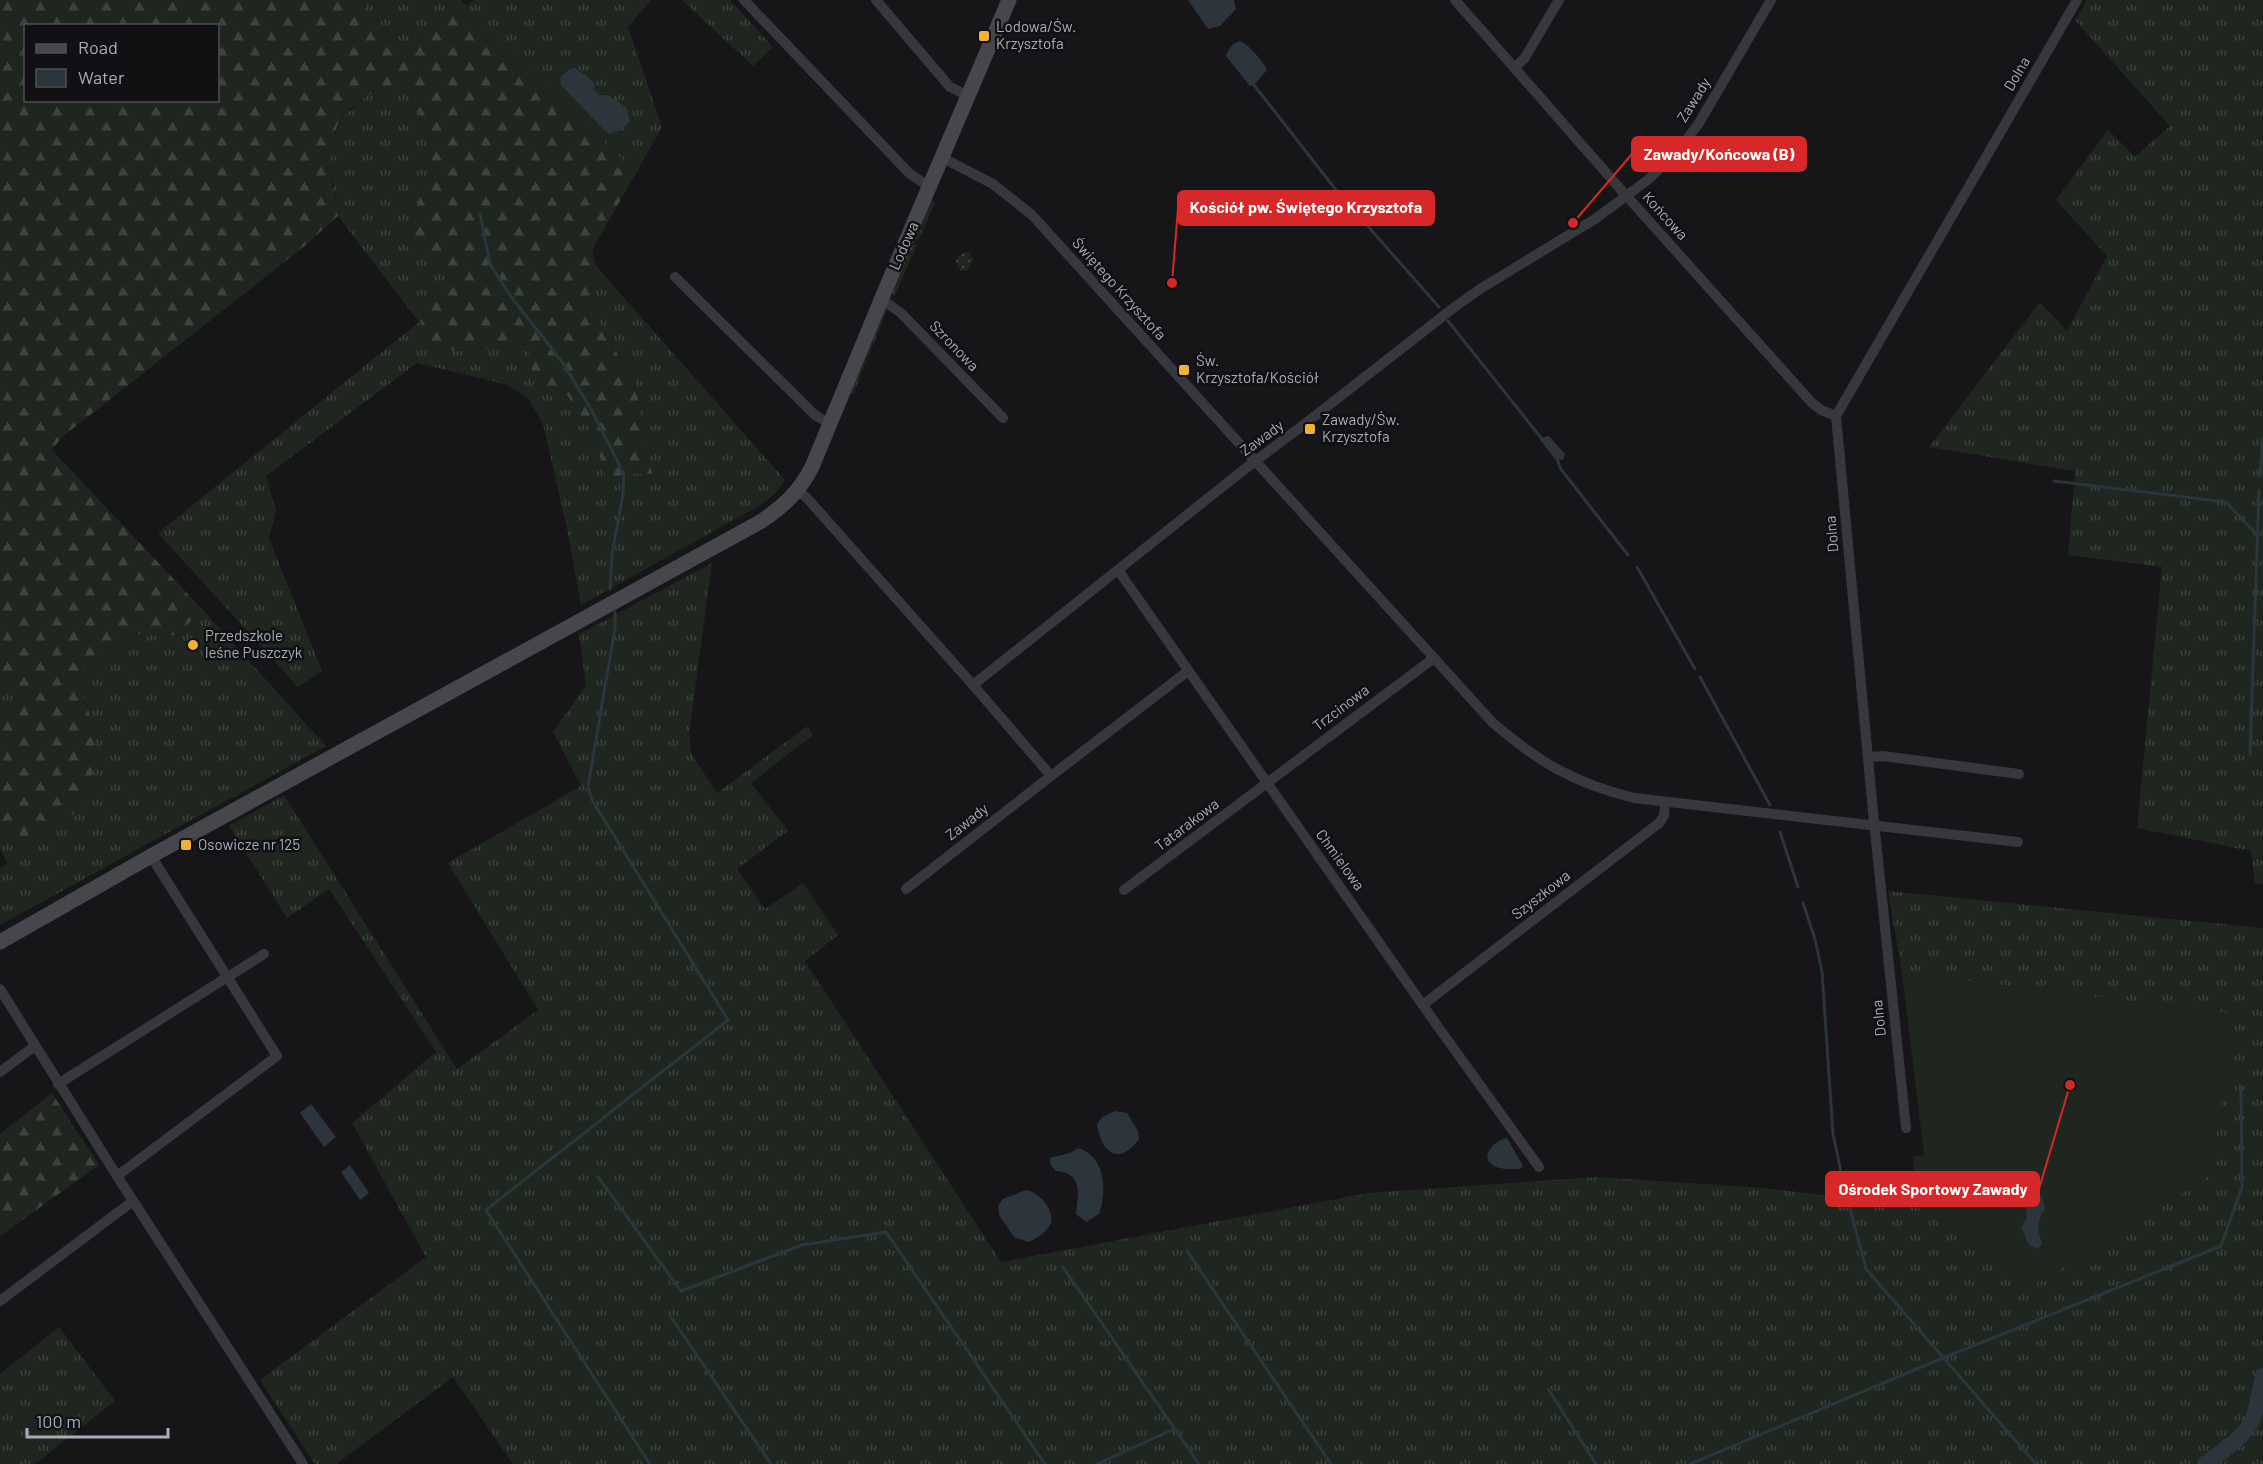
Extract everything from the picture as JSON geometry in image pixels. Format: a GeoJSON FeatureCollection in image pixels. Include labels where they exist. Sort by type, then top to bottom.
{"type":"FeatureCollection","features":[{"type":"Feature","properties":{"kind":"street"},"geometry":{"type":"LineString","coordinates":[[744,0],[910,174],[930,187]]}},
{"type":"Feature","properties":{"kind":"street"},"geometry":{"type":"LineString","coordinates":[[876,0],[950,87],[969,96]]}},
{"type":"Feature","properties":{"kind":"street","name":"Lodowa"},"geometry":{"type":"LineString","coordinates":[[0,942],[151,856],[782,508],[798,490],[812,467],[1009,0]]}},
{"type":"Feature","properties":{"kind":"street","name":"Końcowa"},"geometry":{"type":"LineString","coordinates":[[1455,0],[1627,197],[1812,403],[1821,410],[1836,416]]}},
{"type":"Feature","properties":{"kind":"street"},"geometry":{"type":"LineString","coordinates":[[1514,68],[1524,59],[1558,0]]}},
{"type":"Feature","properties":{"kind":"street","name":"Zawady"},"geometry":{"type":"LineString","coordinates":[[973,685],[1463,301],[1595,219],[1627,197],[1667,163],[1682,146],[1704,113],[1771,0]]}},
{"type":"Feature","properties":{"kind":"street","name":"Dolna"},"geometry":{"type":"LineString","coordinates":[[1906,1128],[1836,416],[2077,0]]}},
{"type":"Feature","properties":{"kind":"street","name":"Świętego Krzysztofa"},"geometry":{"type":"LineString","coordinates":[[943,158],[993,184],[1032,215],[1493,723],[1547,765],[1565,775],[1609,792],[1665,802],[2018,842]]}},
{"type":"Feature","properties":{"kind":"street"},"geometry":{"type":"LineString","coordinates":[[675,277],[815,415],[830,424]]}},
{"type":"Feature","properties":{"kind":"street","name":"Szronowa"},"geometry":{"type":"LineString","coordinates":[[881,299],[901,313],[1003,418]]}},
{"type":"Feature","properties":{"kind":"street"},"geometry":{"type":"LineString","coordinates":[[798,490],[973,685],[1051,776]]}},
{"type":"Feature","properties":{"kind":"street","name":"Chmielowa"},"geometry":{"type":"LineString","coordinates":[[1118,570],[1539,1167]]}},
{"type":"Feature","properties":{"kind":"street","name":"Trzcinowa"},"geometry":{"type":"LineString","coordinates":[[1267,784],[1434,658]]}},
{"type":"Feature","properties":{"kind":"street","name":"Zawady"},"geometry":{"type":"LineString","coordinates":[[906,890],[1188,671]]}},
{"type":"Feature","properties":{"kind":"street"},"geometry":{"type":"LineString","coordinates":[[1869,757],[1883,756],[2019,774]]}},
{"type":"Feature","properties":{"kind":"street","name":"Tatarakowa"},"geometry":{"type":"LineString","coordinates":[[1124,890],[1267,784]]}},
{"type":"Feature","properties":{"kind":"street","name":"Szyszkowa"},"geometry":{"type":"LineString","coordinates":[[1424,1004],[1659,823],[1664,816],[1665,802]]}},
{"type":"Feature","properties":{"kind":"street"},"geometry":{"type":"LineString","coordinates":[[117,1176],[277,1056],[151,856]]}},
{"type":"Feature","properties":{"kind":"street"},"geometry":{"type":"LineString","coordinates":[[58,1084],[264,954]]}},
{"type":"Feature","properties":{"kind":"street"},"geometry":{"type":"LineString","coordinates":[[0,989],[58,1084],[303,1464]]}},
{"type":"Feature","properties":{"kind":"street"},"geometry":{"type":"LineString","coordinates":[[0,1072],[35,1047]]}},
{"type":"Feature","properties":{"kind":"street"},"geometry":{"type":"LineString","coordinates":[[0,1301],[133,1201]]}},
{"type":"Feature","properties":{"kind":"green space"},"geometry":{"type":"Polygon","coordinates":[[[0,0],[360,0],[399,44],[464,9],[636,173],[592,250],[596,266],[592,275],[592,295],[603,332],[634,379],[652,474],[624,474],[608,482],[590,427],[566,394],[534,384],[528,344],[459,351],[439,350],[426,337],[420,321],[447,274],[443,257],[427,249],[408,250],[407,230],[429,174],[432,139],[408,91],[380,90],[369,95],[345,113],[335,131],[331,167],[338,216],[301,249],[62,437],[52,450],[202,609],[178,635],[126,634],[76,675],[94,728],[96,755],[85,807],[35,837],[0,839],[0,721],[29,698],[0,678],[0,0]]]}},
{"type":"Feature","properties":{"kind":"green space"},"geometry":{"type":"Polygon","coordinates":[[[360,0],[461,0],[467,6],[473,0],[651,0],[628,27],[662,127],[636,173],[464,9],[399,44],[360,0]]]}},
{"type":"Feature","properties":{"kind":"green space"},"geometry":{"type":"Polygon","coordinates":[[[682,0],[730,0],[773,47],[753,66],[682,0]]]}},
{"type":"Feature","properties":{"kind":"green space"},"geometry":{"type":"Polygon","coordinates":[[[2087,0],[2263,0],[2263,884],[2255,883],[2251,851],[2137,828],[2162,567],[2068,555],[2075,471],[1929,447],[2040,302],[2067,331],[2107,256],[2056,200],[2108,130],[2135,157],[2170,126],[2075,20],[2087,0]]]}},
{"type":"Feature","properties":{"kind":"green space"},"geometry":{"type":"Polygon","coordinates":[[[390,87],[408,91],[432,139],[429,174],[407,230],[427,249],[443,257],[447,275],[420,321],[426,337],[439,350],[459,351],[528,344],[534,384],[566,394],[590,427],[608,482],[624,474],[652,474],[634,379],[603,332],[592,295],[592,275],[596,266],[785,480],[777,492],[764,503],[581,605],[567,528],[543,424],[528,398],[505,384],[417,363],[266,476],[276,511],[269,538],[322,671],[298,687],[158,533],[419,322],[338,216],[330,157],[333,138],[341,118],[371,92],[390,87]]]}},
{"type":"Feature","properties":{"kind":"green space"},"geometry":{"type":"Polygon","coordinates":[[[931,200],[935,203],[918,241],[915,239],[931,200]]]}},
{"type":"Feature","properties":{"kind":"green space"},"geometry":{"type":"Polygon","coordinates":[[[911,244],[917,245],[894,297],[892,291],[911,244]]]}},
{"type":"Feature","properties":{"kind":"green space"},"geometry":{"type":"Polygon","coordinates":[[[969,251],[973,260],[967,271],[960,271],[956,261],[959,255],[969,251]]]}},
{"type":"Feature","properties":{"kind":"green space"},"geometry":{"type":"Polygon","coordinates":[[[888,308],[853,394],[850,393],[885,309],[888,308]]]}},
{"type":"Feature","properties":{"kind":"green space"},"geometry":{"type":"Polygon","coordinates":[[[712,563],[689,734],[692,755],[717,793],[808,726],[813,735],[751,783],[788,831],[737,869],[765,909],[803,883],[838,935],[805,961],[1001,1262],[1368,1193],[1597,1177],[1764,1188],[1916,1206],[2039,1283],[2236,1014],[1902,973],[1888,891],[2263,928],[2263,1464],[513,1464],[453,1377],[336,1464],[315,1464],[260,1380],[426,1257],[352,1123],[436,1052],[329,889],[287,918],[229,826],[284,795],[457,1069],[538,1010],[448,863],[581,786],[553,732],[586,685],[579,634],[712,563]]]}},
{"type":"Feature","properties":{"kind":"green space"},"geometry":{"type":"Polygon","coordinates":[[[202,609],[326,746],[0,925],[0,868],[7,863],[0,848],[0,839],[35,837],[94,728],[76,675],[126,634],[178,635],[202,609]]]}},
{"type":"Feature","properties":{"kind":"green space"},"geometry":{"type":"Polygon","coordinates":[[[0,678],[29,698],[0,721],[0,678]]]}},
{"type":"Feature","properties":{"kind":"green space"},"geometry":{"type":"Polygon","coordinates":[[[1902,973],[2236,1014],[2210,1176],[2039,1283],[1916,1206],[1913,1156],[1924,1155],[1902,973]]]}},
{"type":"Feature","properties":{"kind":"green space"},"geometry":{"type":"Polygon","coordinates":[[[52,1093],[99,1165],[0,1236],[0,1134],[52,1093]]]}},
{"type":"Feature","properties":{"kind":"green space"},"geometry":{"type":"Polygon","coordinates":[[[59,1327],[115,1401],[35,1464],[0,1464],[0,1374],[59,1327]]]}},
{"type":"Feature","properties":{"kind":"water"},"geometry":{"type":"Polygon","coordinates":[[[1188,0],[1234,0],[1236,9],[1220,26],[1208,29],[1188,0]]]}},
{"type":"Feature","properties":{"kind":"water"},"geometry":{"type":"Polygon","coordinates":[[[1240,41],[1248,46],[1267,70],[1254,85],[1250,86],[1226,56],[1231,47],[1240,41]]]}},
{"type":"Feature","properties":{"kind":"water"},"geometry":{"type":"Polygon","coordinates":[[[575,68],[588,77],[595,85],[593,89],[599,95],[608,95],[627,108],[630,121],[621,130],[610,134],[603,129],[562,86],[560,77],[575,68]]]}},
{"type":"Feature","properties":{"kind":"water"},"geometry":{"type":"Polygon","coordinates":[[[1549,436],[1565,454],[1563,460],[1555,459],[1540,440],[1540,438],[1549,436]]]}},
{"type":"Feature","properties":{"kind":"water"},"geometry":{"type":"Polygon","coordinates":[[[311,1104],[336,1137],[324,1147],[300,1113],[311,1104]]]}},
{"type":"Feature","properties":{"kind":"water"},"geometry":{"type":"Polygon","coordinates":[[[1115,1111],[1127,1113],[1138,1131],[1139,1139],[1125,1152],[1118,1154],[1107,1149],[1099,1135],[1097,1125],[1102,1117],[1115,1111]]]}},
{"type":"Feature","properties":{"kind":"water"},"geometry":{"type":"Polygon","coordinates":[[[1507,1138],[1523,1166],[1520,1169],[1497,1167],[1489,1162],[1488,1154],[1493,1145],[1507,1138]]]}},
{"type":"Feature","properties":{"kind":"water"},"geometry":{"type":"Polygon","coordinates":[[[1078,1148],[1087,1152],[1094,1159],[1102,1176],[1103,1196],[1099,1214],[1086,1222],[1076,1214],[1078,1193],[1075,1180],[1065,1173],[1056,1171],[1050,1164],[1050,1158],[1070,1153],[1078,1148]]]}},
{"type":"Feature","properties":{"kind":"water"},"geometry":{"type":"Polygon","coordinates":[[[350,1165],[369,1193],[360,1200],[341,1172],[350,1165]]]}},
{"type":"Feature","properties":{"kind":"water"},"geometry":{"type":"Polygon","coordinates":[[[1026,1190],[1042,1199],[1051,1216],[1049,1227],[1029,1242],[1014,1237],[999,1215],[998,1206],[1003,1199],[1026,1190]]]}},
{"type":"Feature","properties":{"kind":"water"},"geometry":{"type":"Polygon","coordinates":[[[2035,1193],[2042,1197],[2045,1208],[2039,1223],[2038,1229],[2042,1244],[2038,1249],[2029,1245],[2021,1227],[2027,1218],[2025,1204],[2027,1199],[2029,1195],[2035,1193]]]}},
{"type":"Feature","properties":{"kind":"waterway"},"geometry":{"type":"LineString","coordinates":[[1254,85],[1336,190],[1439,307]]}},
{"type":"Feature","properties":{"kind":"waterway"},"geometry":{"type":"LineString","coordinates":[[480,214],[490,264],[509,294],[563,363],[591,409],[624,474],[623,494],[612,554],[610,589]]}},
{"type":"Feature","properties":{"kind":"waterway"},"geometry":{"type":"LineString","coordinates":[[1448,321],[1542,439]]}},
{"type":"Feature","properties":{"kind":"waterway"},"geometry":{"type":"LineString","coordinates":[[2260,476],[2263,438]]}},
{"type":"Feature","properties":{"kind":"waterway"},"geometry":{"type":"LineString","coordinates":[[1557,458],[1560,468],[1628,555]]}},
{"type":"Feature","properties":{"kind":"waterway"},"geometry":{"type":"LineString","coordinates":[[2054,481],[2226,502],[2256,534]]}},
{"type":"Feature","properties":{"kind":"waterway"},"geometry":{"type":"LineString","coordinates":[[2250,754],[2259,491]]}},
{"type":"Feature","properties":{"kind":"waterway"},"geometry":{"type":"LineString","coordinates":[[1637,567],[1695,669]]}},
{"type":"Feature","properties":{"kind":"waterway"},"geometry":{"type":"LineString","coordinates":[[615,612],[615,628],[588,787],[592,800],[728,1020],[486,1210],[650,1464]]}},
{"type":"Feature","properties":{"kind":"waterway"},"geometry":{"type":"LineString","coordinates":[[1700,677],[1770,805]]}},
{"type":"Feature","properties":{"kind":"waterway"},"geometry":{"type":"LineString","coordinates":[[1780,832],[1798,887]]}},
{"type":"Feature","properties":{"kind":"waterway"},"geometry":{"type":"LineString","coordinates":[[1803,903],[1815,939],[1822,972],[1833,1134],[1845,1191]]}},
{"type":"Feature","properties":{"kind":"waterway"},"geometry":{"type":"LineString","coordinates":[[1690,1464],[1943,1358],[2221,1246],[2242,1187],[2241,1086]]}},
{"type":"Feature","properties":{"kind":"waterway"},"geometry":{"type":"LineString","coordinates":[[598,1177],[681,1291],[802,1245],[886,1232],[1045,1464]]}},
{"type":"Feature","properties":{"kind":"waterway"},"geometry":{"type":"LineString","coordinates":[[1849,1205],[1866,1269],[2036,1464]]}},
{"type":"Feature","properties":{"kind":"waterway"},"geometry":{"type":"LineString","coordinates":[[1187,1251],[1331,1464]]}},
{"type":"Feature","properties":{"kind":"waterway"},"geometry":{"type":"LineString","coordinates":[[1063,1267],[1199,1464]]}},
{"type":"Feature","properties":{"kind":"waterway"},"geometry":{"type":"LineString","coordinates":[[671,1317],[771,1464]]}},
{"type":"Feature","properties":{"kind":"waterway"},"geometry":{"type":"LineString","coordinates":[[2205,1464],[2245,1432],[2253,1418],[2263,1376]]}},
{"type":"Feature","properties":{"kind":"waterway"},"geometry":{"type":"LineString","coordinates":[[1548,1389],[1596,1464]]}},
{"type":"Feature","properties":{"kind":"waterway"},"geometry":{"type":"LineString","coordinates":[[1097,1464],[1174,1429]]}},
{"type":"Feature","properties":{"kind":"place","name":"Lodowa/Św. Krzysztofa"},"geometry":{"type":"Point","coordinates":[984,36]}},
{"type":"Feature","properties":{"kind":"place","name":"Zawady/Końcowa (B)"},"geometry":{"type":"Point","coordinates":[1573,223]}},
{"type":"Feature","properties":{"kind":"place","name":"Kościół pw. Świętego Krzysztofa"},"geometry":{"type":"Point","coordinates":[1172,283]}},
{"type":"Feature","properties":{"kind":"place","name":"Św. Krzysztofa/Kościół"},"geometry":{"type":"Point","coordinates":[1184,370]}},
{"type":"Feature","properties":{"kind":"place","name":"Zawady/Św. Krzysztofa"},"geometry":{"type":"Point","coordinates":[1310,429]}},
{"type":"Feature","properties":{"kind":"place","name":"Przedszkole leśne Puszczyk"},"geometry":{"type":"Point","coordinates":[193,645]}},
{"type":"Feature","properties":{"kind":"place","name":"Osowicze nr 125"},"geometry":{"type":"Point","coordinates":[186,845]}},
{"type":"Feature","properties":{"kind":"place","name":"Ośrodek Sportowy Zawady"},"geometry":{"type":"Point","coordinates":[2070,1085]}}]}
